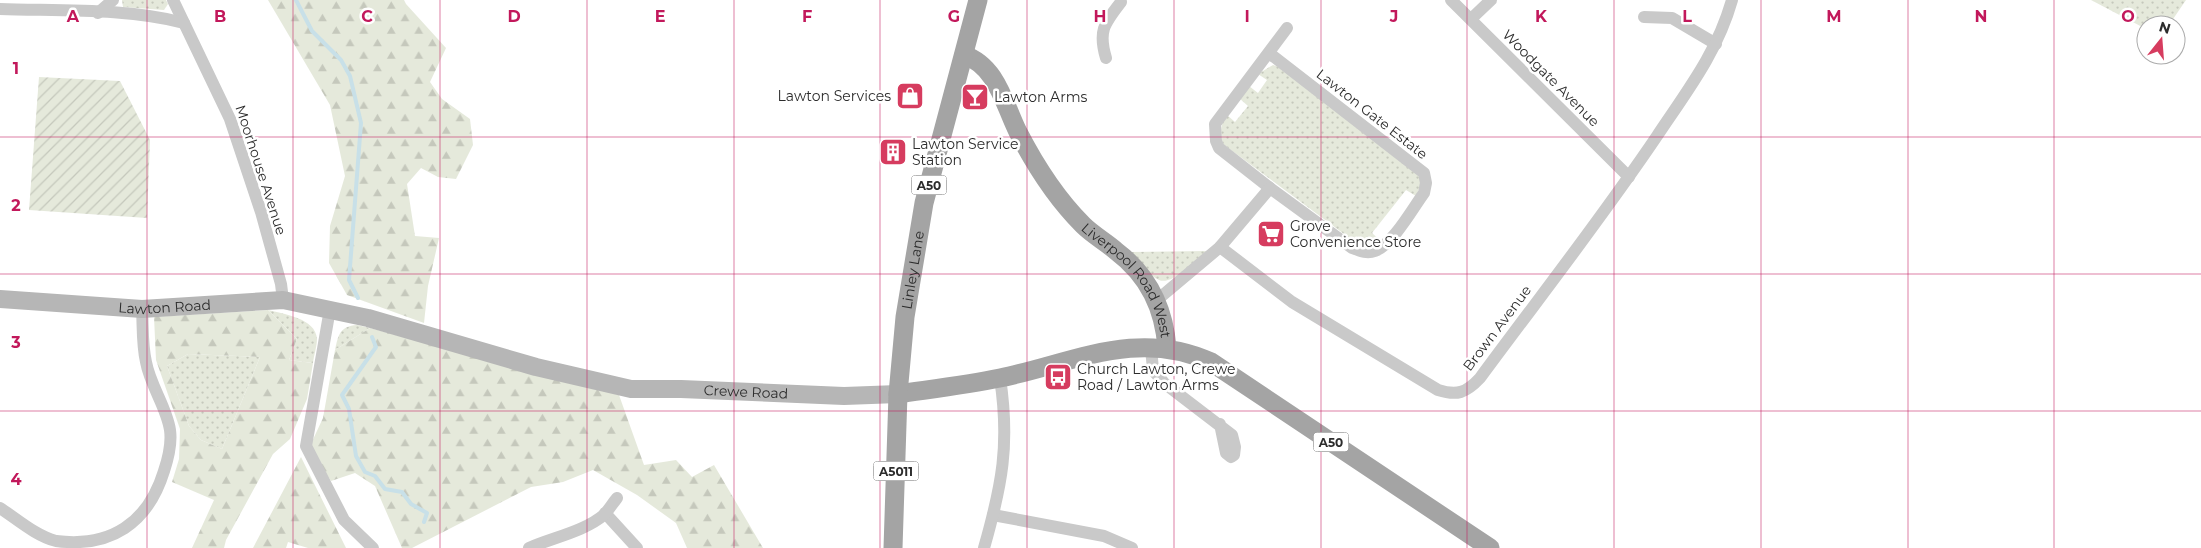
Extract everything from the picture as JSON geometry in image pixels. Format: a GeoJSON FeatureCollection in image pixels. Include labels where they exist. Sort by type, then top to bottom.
{"type":"FeatureCollection","features":[{"type":"Feature","properties":{"kind":"main road","name":"Linley Lane"},"geometry":{"type":"LineString","coordinates":[[894,548],[898,394],[905,317],[924,203],[978,0]]}},
{"type":"Feature","properties":{"kind":"main road","name":"Liverpool Road West"},"geometry":{"type":"LineString","coordinates":[[964,54],[976,59],[987,69],[998,87],[1019,134],[1049,182],[1065,203],[1084,226],[1119,252],[1144,279],[1157,300],[1166,333],[1159,348],[1191,353],[1211,362],[1490,548]]}},
{"type":"Feature","properties":{"kind":"main road","name":"Lawton Road"},"geometry":{"type":"LineString","coordinates":[[0,299],[142,309],[283,300],[330,308]]}},
{"type":"Feature","properties":{"kind":"main road","name":"Crewe Road"},"geometry":{"type":"LineString","coordinates":[[330,308],[393,324],[536,367],[631,389],[844,396],[898,394],[1000,378],[1126,348],[1159,348]]}},
{"type":"Feature","properties":{"kind":"street"},"geometry":{"type":"LineString","coordinates":[[98,13],[113,0]]}},
{"type":"Feature","properties":{"kind":"street","name":"Moorhouse Avenue"},"geometry":{"type":"LineString","coordinates":[[173,0],[230,119],[261,212],[281,284],[283,300]]}},
{"type":"Feature","properties":{"kind":"street","name":"Woodgate Avenue"},"geometry":{"type":"LineString","coordinates":[[1451,0],[1629,177]]}},
{"type":"Feature","properties":{"kind":"street"},"geometry":{"type":"LineString","coordinates":[[1471,19],[1491,0]]}},
{"type":"Feature","properties":{"kind":"street","name":"Brown Avenue"},"geometry":{"type":"LineString","coordinates":[[1220,248],[1300,308],[1438,390],[1459,394],[1469,390],[1480,378],[1629,177],[1710,58],[1732,0]]}},
{"type":"Feature","properties":{"kind":"street"},"geometry":{"type":"LineString","coordinates":[[1106,58],[1101,41],[1102,32],[1106,20],[1122,1]]}},
{"type":"Feature","properties":{"kind":"street"},"geometry":{"type":"LineString","coordinates":[[0,9],[98,13],[162,18],[184,23]]}},
{"type":"Feature","properties":{"kind":"street"},"geometry":{"type":"LineString","coordinates":[[1644,17],[1672,18],[1716,44]]}},
{"type":"Feature","properties":{"kind":"street","name":"Lawton Gate Estate"},"geometry":{"type":"LineString","coordinates":[[1269,53],[1420,168],[1424,173],[1426,183],[1424,193],[1386,245],[1374,251],[1363,252],[1352,248],[1270,188],[1220,148],[1214,132],[1215,124],[1287,28]]}},
{"type":"Feature","properties":{"kind":"street"},"geometry":{"type":"LineString","coordinates":[[1157,300],[1220,248],[1270,188]]}},
{"type":"Feature","properties":{"kind":"street"},"geometry":{"type":"LineString","coordinates":[[330,308],[306,446],[344,520],[373,548]]}},
{"type":"Feature","properties":{"kind":"street"},"geometry":{"type":"LineString","coordinates":[[0,508],[48,538],[74,543],[103,541],[125,532],[143,514],[158,490],[168,457],[170,430],[146,362],[142,309]]}},
{"type":"Feature","properties":{"kind":"street"},"geometry":{"type":"LineString","coordinates":[[1159,348],[1153,370],[1164,383],[1220,424]]}},
{"type":"Feature","properties":{"kind":"street"},"geometry":{"type":"LineString","coordinates":[[984,548],[1003,471],[1006,436],[1005,410],[1000,378]]}},
{"type":"Feature","properties":{"kind":"street"},"geometry":{"type":"LineString","coordinates":[[529,548],[577,531],[605,513],[617,498]]}},
{"type":"Feature","properties":{"kind":"street"},"geometry":{"type":"LineString","coordinates":[[605,513],[637,548]]}},
{"type":"Feature","properties":{"kind":"street"},"geometry":{"type":"LineString","coordinates":[[993,515],[1104,536],[1132,548]]}},
{"type":"Feature","properties":{"kind":"green space"},"geometry":{"type":"Polygon","coordinates":[[[122,0],[166,0],[168,4],[164,10],[123,7],[122,0]]]}},
{"type":"Feature","properties":{"kind":"green space"},"geometry":{"type":"Polygon","coordinates":[[[268,0],[404,0],[446,48],[430,82],[442,99],[470,119],[473,145],[456,179],[438,177],[421,168],[407,184],[415,236],[439,238],[428,286],[424,323],[347,295],[329,263],[330,226],[345,176],[330,105],[268,0]]]}},
{"type":"Feature","properties":{"kind":"green space"},"geometry":{"type":"Polygon","coordinates":[[[2091,0],[2186,0],[2176,15],[2136,15],[2136,24],[2091,0]]]}},
{"type":"Feature","properties":{"kind":"green space"},"geometry":{"type":"Polygon","coordinates":[[[1273,65],[1283,68],[1420,175],[1421,184],[1416,196],[1406,190],[1372,233],[1381,241],[1361,245],[1223,144],[1221,129],[1227,115],[1235,122],[1248,106],[1239,98],[1249,86],[1258,93],[1267,80],[1258,74],[1273,65]]]}},
{"type":"Feature","properties":{"kind":"green space"},"geometry":{"type":"Polygon","coordinates":[[[39,77],[120,81],[150,140],[147,218],[29,210],[39,77]]]}},
{"type":"Feature","properties":{"kind":"green space"},"geometry":{"type":"Polygon","coordinates":[[[1208,251],[1178,276],[1164,281],[1151,275],[1131,252],[1208,251]]]}},
{"type":"Feature","properties":{"kind":"green space"},"geometry":{"type":"Polygon","coordinates":[[[268,310],[290,315],[311,326],[317,339],[313,363],[289,360],[297,339],[268,310]]]}},
{"type":"Feature","properties":{"kind":"green space"},"geometry":{"type":"Polygon","coordinates":[[[268,310],[297,339],[289,360],[313,363],[307,399],[290,439],[273,454],[226,540],[224,548],[192,548],[214,500],[172,482],[179,459],[180,429],[156,360],[154,317],[268,310]],[[188,354],[167,366],[189,426],[201,440],[222,449],[260,357],[188,354]]]}},
{"type":"Feature","properties":{"kind":"green space"},"geometry":{"type":"Polygon","coordinates":[[[357,325],[370,328],[335,350],[337,340],[343,329],[357,325]]]}},
{"type":"Feature","properties":{"kind":"green space"},"geometry":{"type":"Polygon","coordinates":[[[370,328],[619,395],[644,465],[676,460],[692,477],[714,465],[763,548],[687,548],[676,523],[637,495],[593,470],[563,482],[531,487],[412,548],[402,548],[375,486],[355,473],[331,481],[309,448],[323,418],[335,350],[370,328]]]}},
{"type":"Feature","properties":{"kind":"green space"},"geometry":{"type":"Polygon","coordinates":[[[188,354],[260,357],[222,449],[201,440],[189,426],[167,366],[188,354]]]}},
{"type":"Feature","properties":{"kind":"green space"},"geometry":{"type":"Polygon","coordinates":[[[301,457],[346,548],[308,548],[288,542],[286,548],[253,548],[301,457]]]}},
{"type":"Feature","properties":{"kind":"waterway"},"geometry":{"type":"LineString","coordinates":[[296,0],[312,31],[341,60],[350,76],[361,123],[349,280],[358,298]]}},
{"type":"Feature","properties":{"kind":"waterway"},"geometry":{"type":"LineString","coordinates":[[372,337],[376,347],[342,395],[349,409],[356,456],[365,472],[375,476],[385,489],[402,492],[411,504],[427,513],[424,522]]}},
{"type":"Feature","properties":{"kind":"place","name":"Lawton Services"},"geometry":{"type":"Point","coordinates":[910,96]}},
{"type":"Feature","properties":{"kind":"place","name":"Lawton Arms"},"geometry":{"type":"Point","coordinates":[975,97]}},
{"type":"Feature","properties":{"kind":"place","name":"Lawton Service Station"},"geometry":{"type":"Point","coordinates":[893,152]}},
{"type":"Feature","properties":{"kind":"place","name":"Grove Convenience Store"},"geometry":{"type":"Point","coordinates":[1271,234]}},
{"type":"Feature","properties":{"kind":"place","name":"Church Lawton, Crewe Road / Lawton Arms"},"geometry":{"type":"Point","coordinates":[1058,377]}}]}
